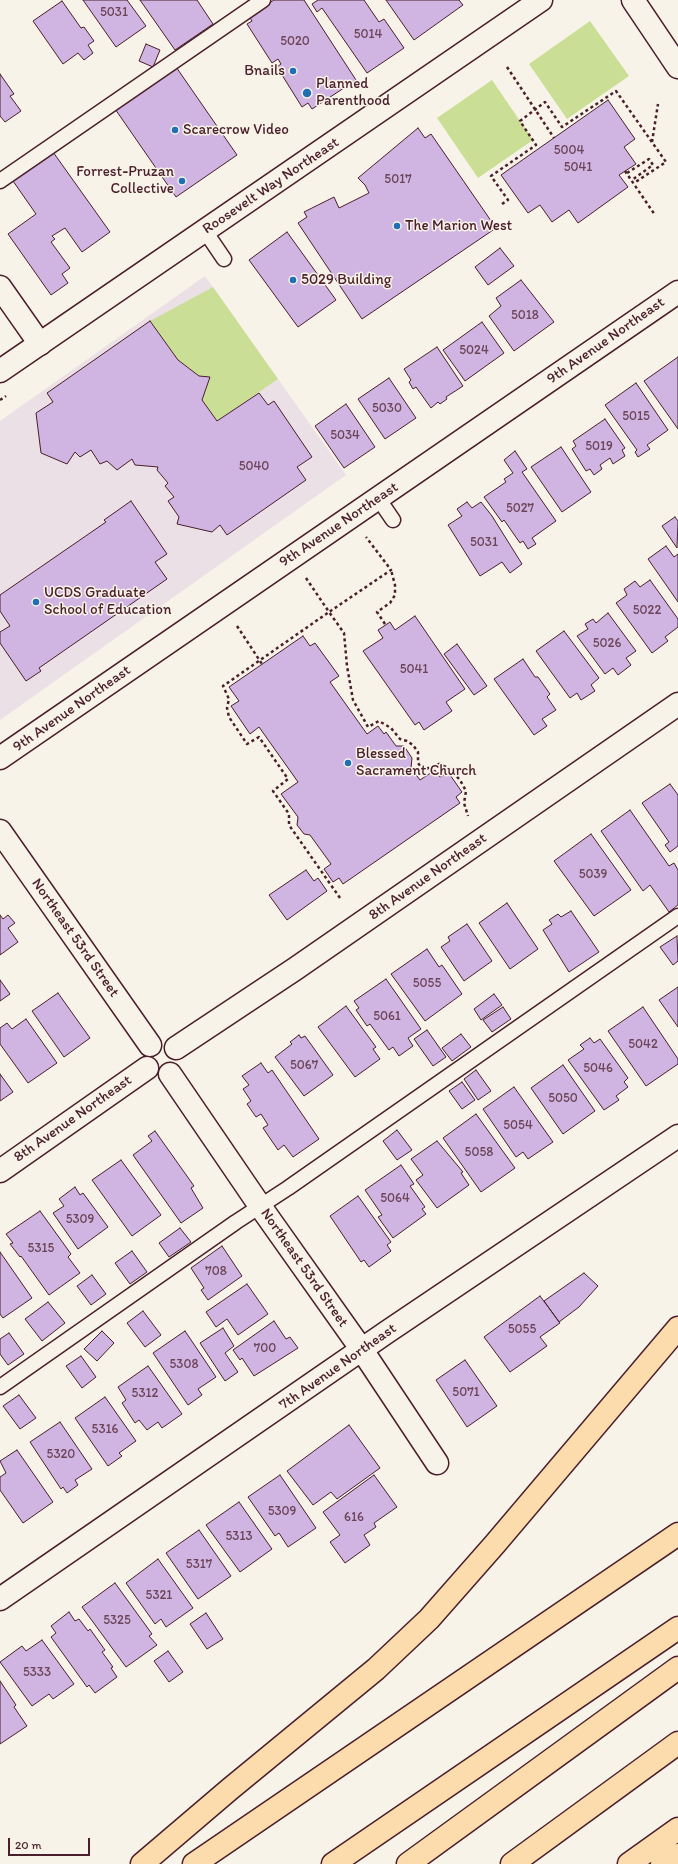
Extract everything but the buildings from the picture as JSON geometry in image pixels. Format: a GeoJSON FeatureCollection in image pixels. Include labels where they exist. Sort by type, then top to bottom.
{"type":"FeatureCollection","features":[{"type":"Feature","properties":{"kind":"highway"},"geometry":{"type":"LineString","coordinates":[[142,1864],[230,1788],[360,1683],[425,1624],[495,1544],[678,1328]]}},
{"type":"Feature","properties":{"kind":"highway"},"geometry":{"type":"LineString","coordinates":[[194,1864],[678,1534]]}},
{"type":"Feature","properties":{"kind":"highway"},"geometry":{"type":"LineString","coordinates":[[333,1864],[678,1628]]}},
{"type":"Feature","properties":{"kind":"highway"},"geometry":{"type":"LineString","coordinates":[[408,1864],[678,1668]]}},
{"type":"Feature","properties":{"kind":"highway"},"geometry":{"type":"LineString","coordinates":[[512,1864],[678,1743]]}},
{"type":"Feature","properties":{"kind":"highway"},"geometry":{"type":"LineString","coordinates":[[630,1864],[678,1829]]}},
{"type":"Feature","properties":{"kind":"highway"},"geometry":{"type":"LineString","coordinates":[[662,1864],[678,1855]]}},
{"type":"Feature","properties":{"kind":"street","name":"Roosevelt Way Northeast"},"geometry":{"type":"LineString","coordinates":[[0,371],[541,0]]}},
{"type":"Feature","properties":{"kind":"street"},"geometry":{"type":"LineString","coordinates":[[633,0],[678,67]]}},
{"type":"Feature","properties":{"kind":"street"},"geometry":{"type":"LineString","coordinates":[[0,287],[40,344]]}},
{"type":"Feature","properties":{"kind":"street","name":"9th Avenue Northeast"},"geometry":{"type":"LineString","coordinates":[[0,758],[678,292]]}},
{"type":"Feature","properties":{"kind":"street","name":"8th Avenue Northeast"},"geometry":{"type":"LineString","coordinates":[[176,1048],[302,964],[678,704]]}},
{"type":"Feature","properties":{"kind":"street","name":"Northeast 53rd Street"},"geometry":{"type":"LineString","coordinates":[[0,831],[150,1045]]}},
{"type":"Feature","properties":{"kind":"street"},"geometry":{"type":"LineString","coordinates":[[160,1041],[166,1041],[176,1048],[179,1063],[177,1068],[170,1074],[157,1076],[152,1074],[147,1068],[144,1057],[145,1051],[150,1045],[160,1041]]}},
{"type":"Feature","properties":{"kind":"street","name":"8th Avenue Northeast"},"geometry":{"type":"LineString","coordinates":[[0,1171],[147,1068]]}},
{"type":"Feature","properties":{"kind":"street","name":"Northeast 53rd Street"},"geometry":{"type":"LineString","coordinates":[[170,1074],[260,1206],[362,1350],[437,1464]]}},
{"type":"Feature","properties":{"kind":"street","name":"7th Avenue Northeast"},"geometry":{"type":"LineString","coordinates":[[0,1599],[362,1350],[678,1136]]}},
{"type":"Feature","properties":{"kind":"lane"},"geometry":{"type":"LineString","coordinates":[[0,181],[263,0]]}},
{"type":"Feature","properties":{"kind":"lane"},"geometry":{"type":"LineString","coordinates":[[205,231],[224,260]]}},
{"type":"Feature","properties":{"kind":"lane"},"geometry":{"type":"LineString","coordinates":[[378,498],[393,520]]}},
{"type":"Feature","properties":{"kind":"lane"},"geometry":{"type":"LineString","coordinates":[[0,1387],[678,916]]}},
{"type":"Feature","properties":{"kind":"path"},"geometry":{"type":"LineString","coordinates":[[507,67],[554,138]]}},
{"type":"Feature","properties":{"kind":"path"},"geometry":{"type":"LineString","coordinates":[[502,204],[508,200],[491,176],[536,145],[520,121],[545,102],[562,127],[616,91],[666,162],[633,182]]}},
{"type":"Feature","properties":{"kind":"path"},"geometry":{"type":"LineString","coordinates":[[652,143],[658,104]]}},
{"type":"Feature","properties":{"kind":"path"},"geometry":{"type":"LineString","coordinates":[[633,182],[653,165],[649,159],[626,172],[655,215]]}},
{"type":"Feature","properties":{"kind":"path"},"geometry":{"type":"LineString","coordinates":[[364,533],[391,570],[395,585],[395,595],[390,603],[376,612],[385,624]]}},
{"type":"Feature","properties":{"kind":"path"},"geometry":{"type":"LineString","coordinates":[[340,898],[289,825],[289,814],[273,791],[288,779],[259,737],[247,744],[229,717],[227,708],[228,699],[223,686],[248,671],[277,648],[391,570]]}},
{"type":"Feature","properties":{"kind":"path"},"geometry":{"type":"LineString","coordinates":[[304,574],[344,633],[347,666],[353,700],[368,728],[379,721],[391,728],[400,739],[413,744],[418,752],[418,763],[423,770],[439,764],[449,768],[460,780],[466,791],[464,803],[468,816]]}},
{"type":"Feature","properties":{"kind":"path"},"geometry":{"type":"LineString","coordinates":[[234,622],[261,662]]}},
{"type":"Feature","properties":{"kind":"path"},"geometry":{"type":"LineString","coordinates":[[277,648],[280,652]]}},
{"type":"Feature","properties":{"kind":"shaded area"},"geometry":{"type":"Polygon","coordinates":[[[205,276],[346,475],[0,720],[0,421],[205,276]]]}},
{"type":"Feature","properties":{"kind":"green space"},"geometry":{"type":"Polygon","coordinates":[[[590,21],[629,76],[567,119],[529,64],[590,21]]]}},
{"type":"Feature","properties":{"kind":"green space"},"geometry":{"type":"Polygon","coordinates":[[[492,80],[533,140],[478,178],[437,118],[492,80]]]}},
{"type":"Feature","properties":{"kind":"green space"},"geometry":{"type":"Polygon","coordinates":[[[213,287],[278,379],[217,421],[202,400],[210,377],[199,376],[178,360],[150,321],[213,287]]]}},
{"type":"Feature","properties":{"kind":"place","name":"Bnails"},"geometry":{"type":"Point","coordinates":[293,71]}},
{"type":"Feature","properties":{"kind":"place","name":"Planned Parenthood"},"geometry":{"type":"Point","coordinates":[307,93]}},
{"type":"Feature","properties":{"kind":"place","name":"Scarecrow Video"},"geometry":{"type":"Point","coordinates":[175,130]}},
{"type":"Feature","properties":{"kind":"place","name":"Forrest-Pruzan Collective"},"geometry":{"type":"Point","coordinates":[182,181]}},
{"type":"Feature","properties":{"kind":"place","name":"The Marion West"},"geometry":{"type":"Point","coordinates":[397,226]}},
{"type":"Feature","properties":{"kind":"place","name":"5029 Building"},"geometry":{"type":"Point","coordinates":[293,280]}},
{"type":"Feature","properties":{"kind":"place","name":"UCDS Graduate School of Education"},"geometry":{"type":"Point","coordinates":[36,602]}},
{"type":"Feature","properties":{"kind":"place","name":"Blessed Sacrament Church"},"geometry":{"type":"Point","coordinates":[348,763]}}]}
